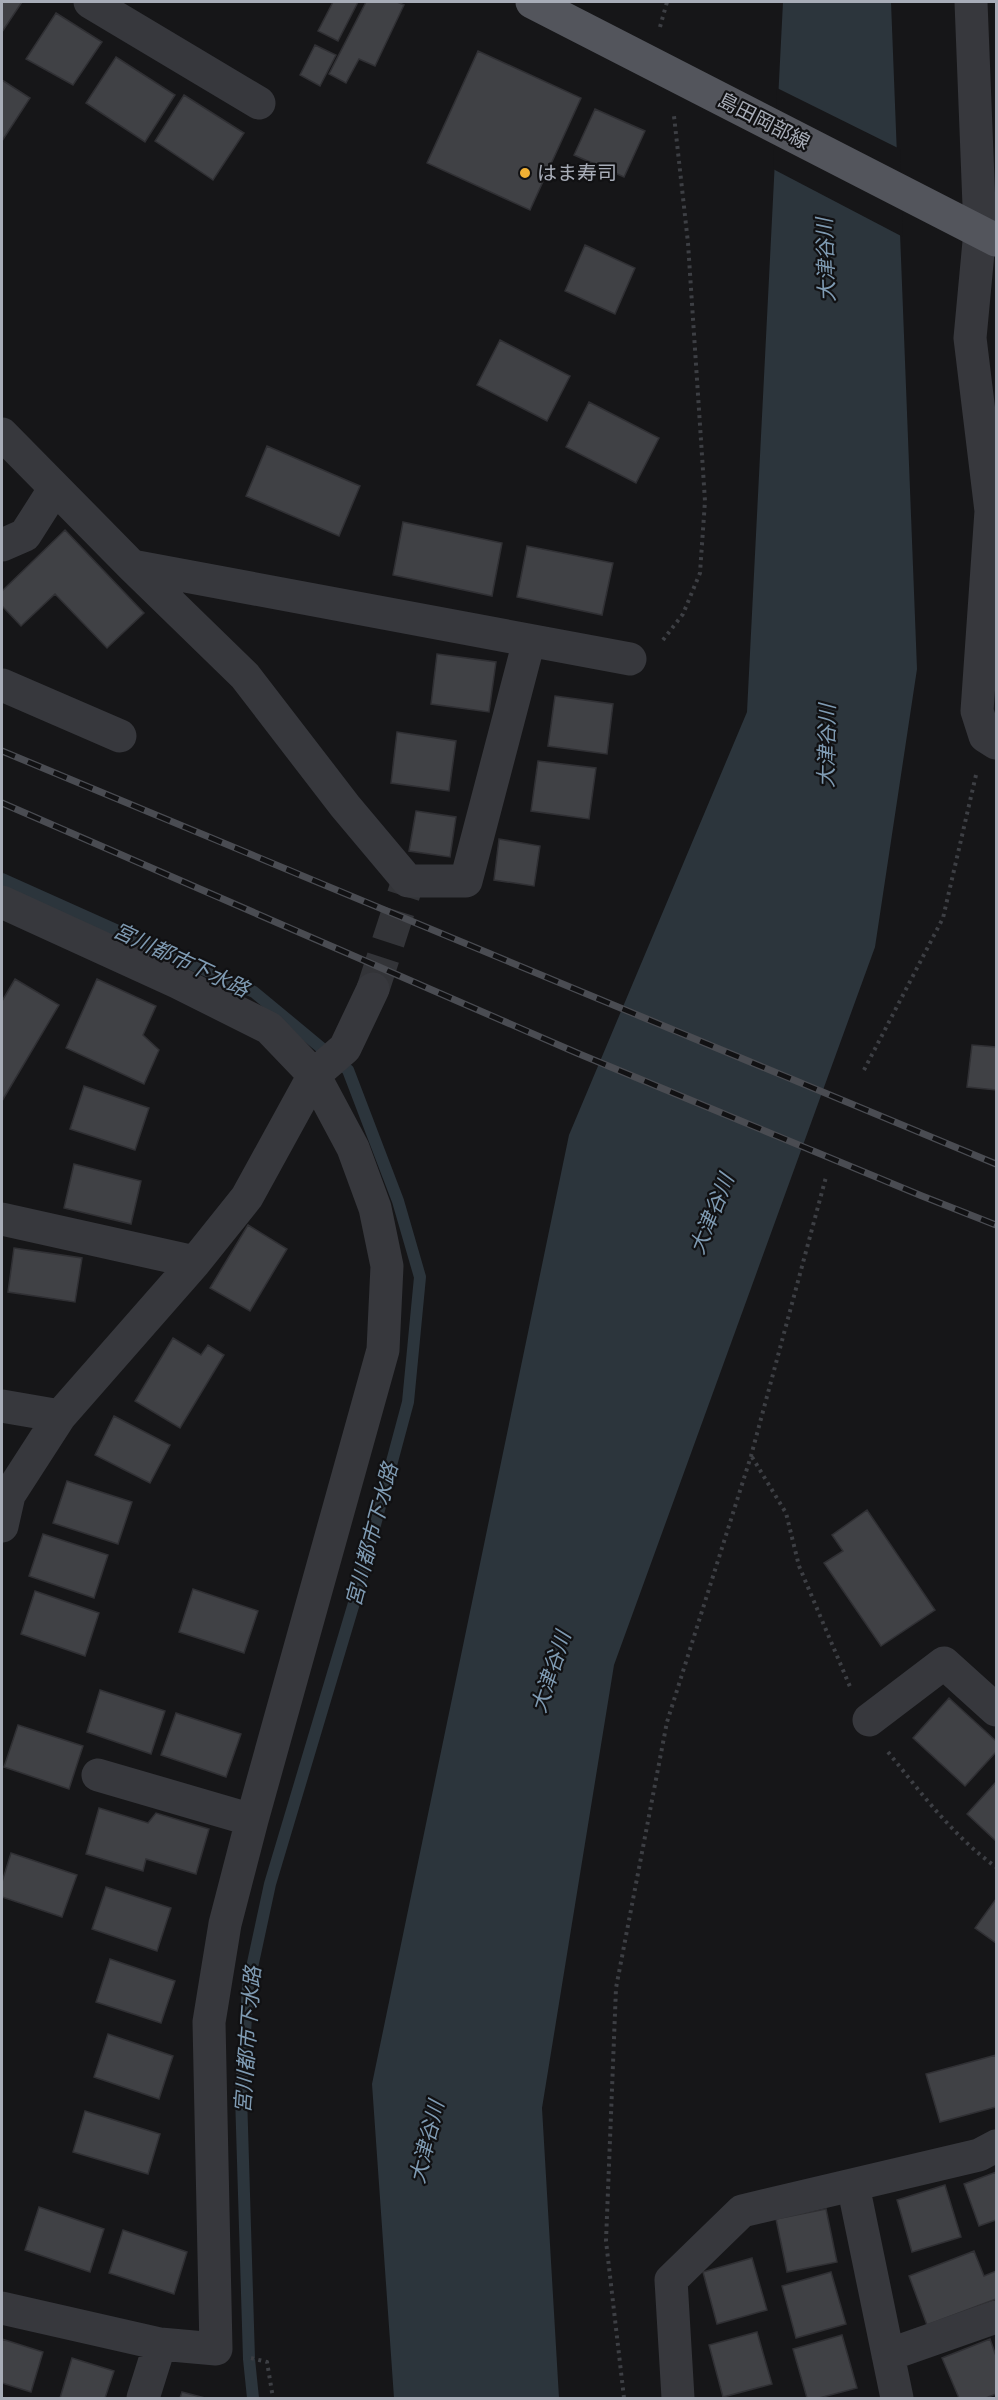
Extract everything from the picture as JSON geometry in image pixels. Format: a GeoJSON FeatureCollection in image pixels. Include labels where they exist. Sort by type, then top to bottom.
{"type":"FeatureCollection","features":[{"type":"Feature","properties":{"kind":"main road","name":"島田岡部線"},"geometry":{"type":"LineString","coordinates":[[532,2],[976,230]]}},
{"type":"Feature","properties":{"kind":"street"},"geometry":{"type":"LineString","coordinates":[[90,2],[259,103]]}},
{"type":"Feature","properties":{"kind":"street"},"geometry":{"type":"LineString","coordinates":[[971,2],[976,230],[970,338],[991,511],[977,711],[991,740]]}},
{"type":"Feature","properties":{"kind":"street"},"geometry":{"type":"LineString","coordinates":[[2,434],[245,676],[345,806],[408,881],[466,881],[529,641]]}},
{"type":"Feature","properties":{"kind":"street"},"geometry":{"type":"LineString","coordinates":[[2,545],[25,536],[55,488]]}},
{"type":"Feature","properties":{"kind":"street"},"geometry":{"type":"LineString","coordinates":[[132,566],[630,659]]}},
{"type":"Feature","properties":{"kind":"street"},"geometry":{"type":"LineString","coordinates":[[2,685],[120,736]]}},
{"type":"Feature","properties":{"kind":"street"},"geometry":{"type":"LineString","coordinates":[[2,902],[177,982],[268,1029],[314,1075],[353,1148],[375,1208],[387,1266],[383,1350],[225,1924],[209,2022],[216,2349],[160,2344],[2,2308]]}},
{"type":"Feature","properties":{"kind":"street"},"geometry":{"type":"LineString","coordinates":[[2,1526],[9,1496],[60,1416],[195,1262],[247,1197],[314,1075],[345,1048],[373,989]]}},
{"type":"Feature","properties":{"kind":"street"},"geometry":{"type":"LineString","coordinates":[[2,1219],[195,1262]]}},
{"type":"Feature","properties":{"kind":"street"},"geometry":{"type":"LineString","coordinates":[[2,1406],[60,1416]]}},
{"type":"Feature","properties":{"kind":"street"},"geometry":{"type":"LineString","coordinates":[[869,1720],[944,1663],[996,1710]]}},
{"type":"Feature","properties":{"kind":"street"},"geometry":{"type":"LineString","coordinates":[[98,1775],[252,1820]]}},
{"type":"Feature","properties":{"kind":"street"},"geometry":{"type":"LineString","coordinates":[[678,2398],[671,2280],[742,2211],[979,2155],[996,2146]]}},
{"type":"Feature","properties":{"kind":"street"},"geometry":{"type":"LineString","coordinates":[[853,2185],[897,2398]]}},
{"type":"Feature","properties":{"kind":"street"},"geometry":{"type":"LineString","coordinates":[[888,2355],[996,2317]]}},
{"type":"Feature","properties":{"kind":"street"},"geometry":{"type":"LineString","coordinates":[[143,2398],[160,2344]]}},
{"type":"Feature","properties":{"kind":"path"},"geometry":{"type":"LineString","coordinates":[[630,659],[658,647],[683,614],[700,573],[705,501],[688,243],[673,110],[679,77]]}},
{"type":"Feature","properties":{"kind":"path"},"geometry":{"type":"LineString","coordinates":[[864,1070],[944,918],[991,740]]}},
{"type":"Feature","properties":{"kind":"path"},"geometry":{"type":"LineString","coordinates":[[624,2398],[606,2241],[616,1988],[667,1722],[751,1456],[826,1177]]}},
{"type":"Feature","properties":{"kind":"path"},"geometry":{"type":"LineString","coordinates":[[751,1456],[786,1513],[799,1566],[850,1688],[885,1748],[942,1818],[974,1851],[996,1868]]}},
{"type":"Feature","properties":{"kind":"path"},"geometry":{"type":"LineString","coordinates":[[216,2349],[267,2362],[273,2398]]}},
{"type":"Feature","properties":{"kind":"water","name":"大津谷川"},"geometry":{"type":"Polygon","coordinates":[[[783,2],[891,2],[917,669],[875,947],[614,1665],[542,2108],[559,2398],[394,2398],[372,2084],[569,1135],[747,712],[783,2]]]}},
{"type":"Feature","properties":{"kind":"pier"},"geometry":{"type":"Polygon","coordinates":[[[777,88],[900,149],[903,237],[773,169],[777,88]]]}},
{"type":"Feature","properties":{"kind":"building"},"geometry":{"type":"Polygon","coordinates":[[[2,2],[22,2],[2,32],[2,2]]]}},
{"type":"Feature","properties":{"kind":"building"},"geometry":{"type":"Polygon","coordinates":[[[333,2],[358,2],[338,41],[318,31],[333,2]]]}},
{"type":"Feature","properties":{"kind":"building"},"geometry":{"type":"Polygon","coordinates":[[[366,2],[397,2],[404,5],[375,66],[359,59],[346,83],[329,74],[366,2]]]}},
{"type":"Feature","properties":{"kind":"building"},"geometry":{"type":"Polygon","coordinates":[[[56,13],[102,42],[73,85],[26,59],[56,13]]]}},
{"type":"Feature","properties":{"kind":"building"},"geometry":{"type":"Polygon","coordinates":[[[315,45],[336,55],[320,86],[300,75],[315,45]]]}},
{"type":"Feature","properties":{"kind":"building"},"geometry":{"type":"Polygon","coordinates":[[[478,51],[581,98],[530,210],[427,163],[478,51]]]}},
{"type":"Feature","properties":{"kind":"building"},"geometry":{"type":"Polygon","coordinates":[[[116,57],[175,95],[145,142],[86,103],[116,57]]]}},
{"type":"Feature","properties":{"kind":"building"},"geometry":{"type":"Polygon","coordinates":[[[2,80],[30,98],[2,141],[2,80]]]}},
{"type":"Feature","properties":{"kind":"building"},"geometry":{"type":"Polygon","coordinates":[[[184,95],[244,133],[213,180],[155,141],[184,95]]]}},
{"type":"Feature","properties":{"kind":"building"},"geometry":{"type":"Polygon","coordinates":[[[595,109],[645,131],[624,177],[574,155],[595,109]]]}},
{"type":"Feature","properties":{"kind":"building"},"geometry":{"type":"Polygon","coordinates":[[[585,245],[635,268],[615,314],[565,291],[585,245]]]}},
{"type":"Feature","properties":{"kind":"building"},"geometry":{"type":"Polygon","coordinates":[[[500,340],[570,376],[547,421],[477,385],[500,340]]]}},
{"type":"Feature","properties":{"kind":"building"},"geometry":{"type":"Polygon","coordinates":[[[589,402],[659,438],[636,483],[566,447],[589,402]]]}},
{"type":"Feature","properties":{"kind":"building"},"geometry":{"type":"Polygon","coordinates":[[[267,446],[360,486],[339,536],[246,496],[267,446]]]}},
{"type":"Feature","properties":{"kind":"building"},"geometry":{"type":"Polygon","coordinates":[[[403,522],[502,543],[492,596],[393,575],[403,522]]]}},
{"type":"Feature","properties":{"kind":"building"},"geometry":{"type":"Polygon","coordinates":[[[65,530],[144,613],[107,648],[55,594],[21,626],[2,606],[2,591],[65,530]]]}},
{"type":"Feature","properties":{"kind":"building"},"geometry":{"type":"Polygon","coordinates":[[[527,546],[613,563],[602,615],[517,597],[527,546]]]}},
{"type":"Feature","properties":{"kind":"building"},"geometry":{"type":"Polygon","coordinates":[[[437,654],[496,662],[489,712],[431,704],[437,654]]]}},
{"type":"Feature","properties":{"kind":"building"},"geometry":{"type":"Polygon","coordinates":[[[555,696],[613,704],[607,754],[548,746],[555,696]]]}},
{"type":"Feature","properties":{"kind":"building"},"geometry":{"type":"Polygon","coordinates":[[[397,732],[456,741],[449,791],[391,783],[397,732]]]}},
{"type":"Feature","properties":{"kind":"building"},"geometry":{"type":"Polygon","coordinates":[[[538,761],[596,768],[589,819],[531,811],[538,761]]]}},
{"type":"Feature","properties":{"kind":"building"},"geometry":{"type":"Polygon","coordinates":[[[416,811],[456,817],[450,857],[409,851],[416,811]]]}},
{"type":"Feature","properties":{"kind":"building"},"geometry":{"type":"Polygon","coordinates":[[[499,839],[540,846],[534,886],[494,880],[499,839]]]}},
{"type":"Feature","properties":{"kind":"building"},"geometry":{"type":"Polygon","coordinates":[[[15,979],[59,1005],[2,1101],[2,1001],[15,979]]]}},
{"type":"Feature","properties":{"kind":"building"},"geometry":{"type":"Polygon","coordinates":[[[97,979],[156,1006],[143,1035],[159,1050],[144,1084],[66,1048],[97,979]]]}},
{"type":"Feature","properties":{"kind":"building"},"geometry":{"type":"Polygon","coordinates":[[[972,1045],[996,1047],[996,1090],[967,1087],[972,1045]]]}},
{"type":"Feature","properties":{"kind":"building"},"geometry":{"type":"Polygon","coordinates":[[[84,1086],[149,1108],[135,1150],[70,1129],[84,1086]]]}},
{"type":"Feature","properties":{"kind":"building"},"geometry":{"type":"Polygon","coordinates":[[[74,1164],[141,1181],[131,1224],[64,1208],[74,1164]]]}},
{"type":"Feature","properties":{"kind":"building"},"geometry":{"type":"Polygon","coordinates":[[[248,1225],[287,1249],[250,1311],[210,1288],[248,1225]]]}},
{"type":"Feature","properties":{"kind":"building"},"geometry":{"type":"Polygon","coordinates":[[[14,1248],[82,1258],[75,1302],[8,1292],[14,1248]]]}},
{"type":"Feature","properties":{"kind":"building"},"geometry":{"type":"Polygon","coordinates":[[[173,1338],[201,1355],[208,1345],[224,1355],[180,1428],[135,1401],[173,1338]]]}},
{"type":"Feature","properties":{"kind":"building"},"geometry":{"type":"Polygon","coordinates":[[[114,1416],[170,1445],[150,1483],[95,1455],[114,1416]]]}},
{"type":"Feature","properties":{"kind":"building"},"geometry":{"type":"Polygon","coordinates":[[[67,1481],[132,1502],[118,1544],[53,1523],[67,1481]]]}},
{"type":"Feature","properties":{"kind":"building"},"geometry":{"type":"Polygon","coordinates":[[[867,1510],[935,1610],[881,1646],[824,1563],[843,1551],[832,1535],[867,1510]]]}},
{"type":"Feature","properties":{"kind":"building"},"geometry":{"type":"Polygon","coordinates":[[[43,1534],[108,1555],[94,1598],[29,1576],[43,1534]]]}},
{"type":"Feature","properties":{"kind":"building"},"geometry":{"type":"Polygon","coordinates":[[[193,1589],[258,1611],[244,1653],[179,1632],[193,1589]]]}},
{"type":"Feature","properties":{"kind":"building"},"geometry":{"type":"Polygon","coordinates":[[[35,1591],[99,1613],[85,1656],[21,1634],[35,1591]]]}},
{"type":"Feature","properties":{"kind":"building"},"geometry":{"type":"Polygon","coordinates":[[[100,1690],[165,1711],[151,1754],[87,1732],[100,1690]]]}},
{"type":"Feature","properties":{"kind":"building"},"geometry":{"type":"Polygon","coordinates":[[[949,1698],[996,1741],[996,1752],[965,1786],[913,1738],[949,1698]]]}},
{"type":"Feature","properties":{"kind":"building"},"geometry":{"type":"Polygon","coordinates":[[[176,1713],[241,1734],[226,1777],[161,1755],[176,1713]]]}},
{"type":"Feature","properties":{"kind":"building"},"geometry":{"type":"Polygon","coordinates":[[[18,1725],[83,1746],[69,1789],[4,1767],[18,1725]]]}},
{"type":"Feature","properties":{"kind":"building"},"geometry":{"type":"Polygon","coordinates":[[[996,1782],[996,1841],[967,1814],[996,1782]]]}},
{"type":"Feature","properties":{"kind":"building"},"geometry":{"type":"Polygon","coordinates":[[[99,1808],[148,1823],[156,1813],[209,1829],[196,1874],[146,1859],[143,1871],[86,1854],[99,1808]]]}},
{"type":"Feature","properties":{"kind":"building"},"geometry":{"type":"Polygon","coordinates":[[[11,1853],[77,1875],[62,1917],[2,1897],[2,1882],[11,1853]]]}},
{"type":"Feature","properties":{"kind":"building"},"geometry":{"type":"Polygon","coordinates":[[[106,1887],[171,1908],[157,1951],[92,1929],[106,1887]]]}},
{"type":"Feature","properties":{"kind":"building"},"geometry":{"type":"Polygon","coordinates":[[[996,1899],[996,1943],[975,1928],[996,1899]]]}},
{"type":"Feature","properties":{"kind":"building"},"geometry":{"type":"Polygon","coordinates":[[[110,1959],[175,1981],[161,2023],[96,2002],[110,1959]]]}},
{"type":"Feature","properties":{"kind":"building"},"geometry":{"type":"Polygon","coordinates":[[[108,2034],[173,2056],[159,2099],[94,2077],[108,2034]]]}},
{"type":"Feature","properties":{"kind":"building"},"geometry":{"type":"Polygon","coordinates":[[[996,2055],[996,2107],[940,2122],[926,2074],[996,2055]]]}},
{"type":"Feature","properties":{"kind":"building"},"geometry":{"type":"Polygon","coordinates":[[[85,2111],[160,2134],[148,2174],[73,2152],[85,2111]]]}},
{"type":"Feature","properties":{"kind":"building"},"geometry":{"type":"Polygon","coordinates":[[[996,2172],[996,2220],[979,2226],[964,2184],[996,2172]]]}},
{"type":"Feature","properties":{"kind":"building"},"geometry":{"type":"Polygon","coordinates":[[[945,2185],[961,2237],[912,2252],[897,2200],[945,2185]]]}},
{"type":"Feature","properties":{"kind":"building"},"geometry":{"type":"Polygon","coordinates":[[[39,2207],[104,2229],[90,2272],[25,2250],[39,2207]]]}},
{"type":"Feature","properties":{"kind":"building"},"geometry":{"type":"Polygon","coordinates":[[[826,2209],[837,2262],[787,2272],[776,2219],[826,2209]]]}},
{"type":"Feature","properties":{"kind":"building"},"geometry":{"type":"Polygon","coordinates":[[[123,2230],[187,2252],[174,2294],[109,2273],[123,2230]]]}},
{"type":"Feature","properties":{"kind":"building"},"geometry":{"type":"Polygon","coordinates":[[[974,2251],[984,2276],[996,2271],[996,2299],[927,2325],[909,2276],[974,2251]]]}},
{"type":"Feature","properties":{"kind":"building"},"geometry":{"type":"Polygon","coordinates":[[[752,2258],[767,2310],[717,2324],[703,2272],[752,2258]]]}},
{"type":"Feature","properties":{"kind":"building"},"geometry":{"type":"Polygon","coordinates":[[[831,2272],[846,2324],[796,2338],[782,2286],[831,2272]]]}},
{"type":"Feature","properties":{"kind":"building"},"geometry":{"type":"Polygon","coordinates":[[[757,2332],[772,2384],[723,2397],[709,2345],[757,2332]]]}},
{"type":"Feature","properties":{"kind":"building"},"geometry":{"type":"Polygon","coordinates":[[[842,2335],[857,2388],[819,2398],[807,2398],[793,2349],[842,2335]]]}},
{"type":"Feature","properties":{"kind":"building"},"geometry":{"type":"Polygon","coordinates":[[[2,2339],[43,2352],[31,2392],[2,2383],[2,2339]]]}},
{"type":"Feature","properties":{"kind":"building"},"geometry":{"type":"Polygon","coordinates":[[[990,2339],[996,2356],[996,2394],[986,2398],[959,2398],[942,2358],[990,2339]]]}},
{"type":"Feature","properties":{"kind":"building"},"geometry":{"type":"Polygon","coordinates":[[[72,2358],[114,2371],[105,2398],[60,2398],[72,2358]]]}},
{"type":"Feature","properties":{"kind":"building"},"geometry":{"type":"Polygon","coordinates":[[[182,2392],[205,2398],[180,2398],[182,2392]]]}},
{"type":"Feature","properties":{"kind":"waterway","name":"宮川都市下水路"},"geometry":{"type":"LineString","coordinates":[[2,879],[254,992],[348,1070],[398,1201],[420,1277],[408,1402],[354,1603],[270,1884],[248,1986],[241,2095],[249,2359],[253,2398]]}},
{"type":"Feature","properties":{"kind":"tunnel"},"geometry":{"type":"LineString","coordinates":[[373,989],[408,881]]}},
{"type":"Feature","properties":{"kind":"railway"},"geometry":{"type":"LineString","coordinates":[[2,751],[996,1164]]}},
{"type":"Feature","properties":{"kind":"railway"},"geometry":{"type":"LineString","coordinates":[[2,803],[577,1053],[996,1225]]}},
{"type":"Feature","properties":{"kind":"place","name":"はま寿司"},"geometry":{"type":"Point","coordinates":[525,173]}}]}
